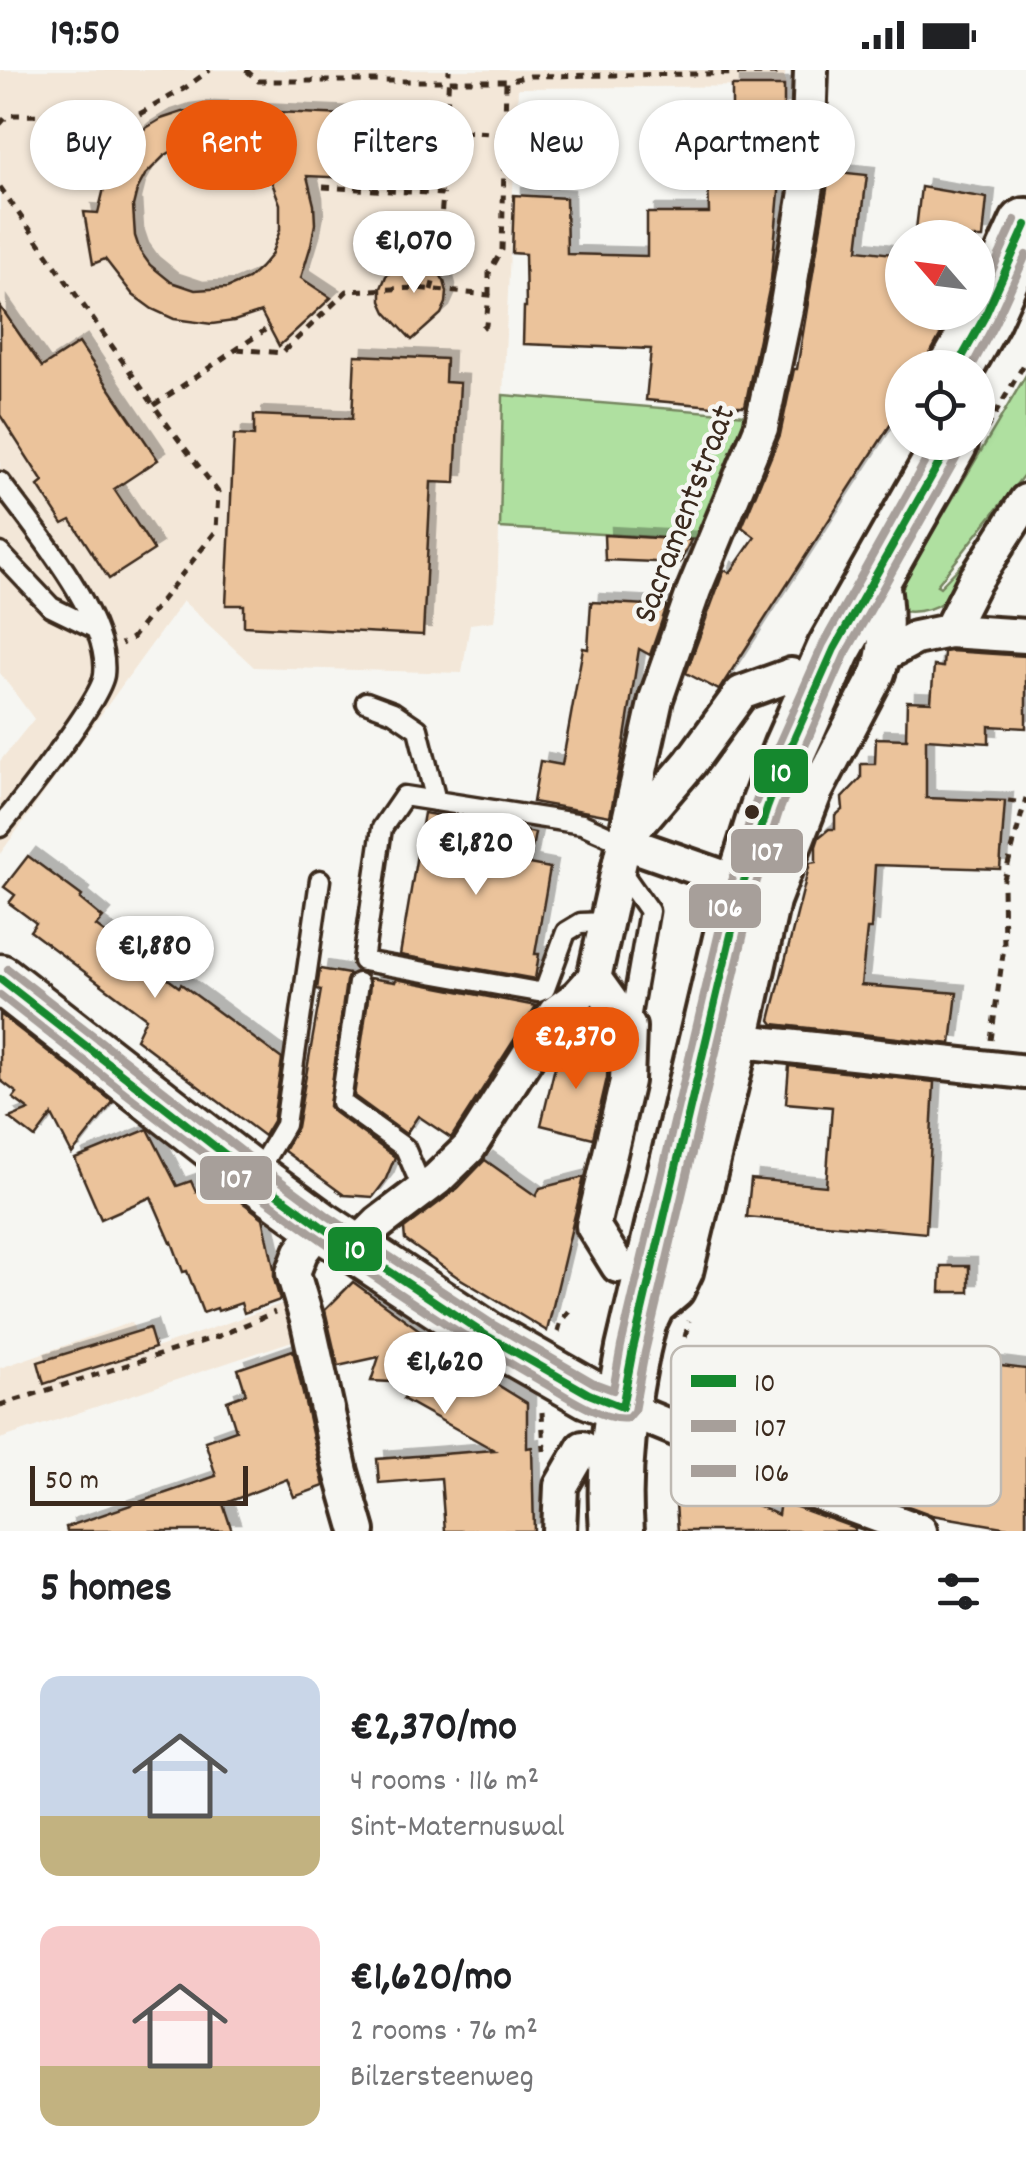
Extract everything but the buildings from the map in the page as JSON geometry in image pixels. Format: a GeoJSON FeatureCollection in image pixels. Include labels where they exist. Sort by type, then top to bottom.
{"type":"FeatureCollection","features":[{"type":"Feature","properties":{"kind":"main road"},"geometry":{"type":"LineString","coordinates":[[966,350],[1026,225]]}},
{"type":"Feature","properties":{"kind":"main road"},"geometry":{"type":"LineString","coordinates":[[995,362],[1026,304]]}},
{"type":"Feature","properties":{"kind":"main road"},"geometry":{"type":"LineString","coordinates":[[613,1526],[583,1448],[633,1349],[731,880],[733,824],[791,675],[848,558],[904,460]]}},
{"type":"Feature","properties":{"kind":"main road"},"geometry":{"type":"LineString","coordinates":[[613,1526],[615,1457],[606,1400],[618,1266],[643,1160],[698,968],[731,880],[767,808],[834,649],[941,460]]}},
{"type":"Feature","properties":{"kind":"main road"},"geometry":{"type":"LineString","coordinates":[[0,979],[337,1237],[487,1336],[606,1400]]}},
{"type":"Feature","properties":{"kind":"street","name":"Sacramentstraat"},"geometry":{"type":"LineString","coordinates":[[594,978],[656,700],[694,590],[761,428],[807,186],[811,71]]}},
{"type":"Feature","properties":{"kind":"street"},"geometry":{"type":"LineString","coordinates":[[949,631],[974,582],[1026,501]]}},
{"type":"Feature","properties":{"kind":"street"},"geometry":{"type":"LineString","coordinates":[[633,1349],[657,1308],[678,1291],[686,1272],[773,901],[815,793],[886,654],[879,568]]}},
{"type":"Feature","properties":{"kind":"street"},"geometry":{"type":"LineString","coordinates":[[886,654],[916,638],[949,631],[1026,636]]}},
{"type":"Feature","properties":{"kind":"street"},"geometry":{"type":"LineString","coordinates":[[731,880],[620,854],[741,693],[791,675]]}},
{"type":"Feature","properties":{"kind":"street"},"geometry":{"type":"LineString","coordinates":[[358,1531],[293,1273],[301,1252],[379,1223],[469,1148],[556,1013],[578,997],[594,978],[629,1028],[627,1081],[593,1226],[618,1266]]}},
{"type":"Feature","properties":{"kind":"street"},"geometry":{"type":"LineString","coordinates":[[742,1042],[1026,1072]]}},
{"type":"Feature","properties":{"kind":"street"},"geometry":{"type":"LineString","coordinates":[[606,1400],[671,1427]]}},
{"type":"Feature","properties":{"kind":"street"},"geometry":{"type":"LineString","coordinates":[[559,1531],[561,1486],[583,1448]]}},
{"type":"Feature","properties":{"kind":"street"},"geometry":{"type":"LineString","coordinates":[[853,1506],[920,1531]]}},
{"type":"Feature","properties":{"kind":"lane"},"geometry":{"type":"LineString","coordinates":[[0,482],[84,598],[104,653],[104,679],[80,720],[0,827]]}},
{"type":"Feature","properties":{"kind":"lane"},"geometry":{"type":"LineString","coordinates":[[0,554],[51,607],[94,628]]}},
{"type":"Feature","properties":{"kind":"lane"},"geometry":{"type":"LineString","coordinates":[[366,702],[393,712],[418,729],[436,802]]}},
{"type":"Feature","properties":{"kind":"lane"},"geometry":{"type":"LineString","coordinates":[[606,922],[581,923],[566,932],[545,988],[538,992],[363,961],[382,828],[404,796],[582,824],[620,854],[649,911],[629,1028]]}},
{"type":"Feature","properties":{"kind":"lane"},"geometry":{"type":"LineString","coordinates":[[254,1177],[285,1126],[320,880]]}},
{"type":"Feature","properties":{"kind":"lane"},"geometry":{"type":"LineString","coordinates":[[358,982],[341,1102],[405,1148],[423,1190]]}},
{"type":"Feature","properties":{"kind":"path"},"geometry":{"type":"LineString","coordinates":[[0,124],[8,115],[136,116],[210,70]]}},
{"type":"Feature","properties":{"kind":"path"},"geometry":{"type":"LineString","coordinates":[[246,70],[258,80],[448,81],[811,71]]}},
{"type":"Feature","properties":{"kind":"path"},"geometry":{"type":"LineString","coordinates":[[448,100],[449,70]]}},
{"type":"Feature","properties":{"kind":"path"},"geometry":{"type":"LineString","coordinates":[[506,81],[506,100]]}},
{"type":"Feature","properties":{"kind":"path"},"geometry":{"type":"LineString","coordinates":[[0,187],[218,492],[216,531],[132,638],[104,653]]}},
{"type":"Feature","properties":{"kind":"path"},"geometry":{"type":"LineString","coordinates":[[374,190],[443,194]]}},
{"type":"Feature","properties":{"kind":"path"},"geometry":{"type":"LineString","coordinates":[[431,290],[443,190]]}},
{"type":"Feature","properties":{"kind":"path"},"geometry":{"type":"LineString","coordinates":[[477,332],[486,325],[489,273],[502,250],[504,190]]}},
{"type":"Feature","properties":{"kind":"path"},"geometry":{"type":"LineString","coordinates":[[237,349],[282,353],[347,291],[431,290],[488,295]]}},
{"type":"Feature","properties":{"kind":"path"},"geometry":{"type":"LineString","coordinates":[[154,405],[264,330]]}},
{"type":"Feature","properties":{"kind":"path"},"geometry":{"type":"LineString","coordinates":[[987,1068],[1004,947],[1004,884],[1025,801],[1008,801]]}},
{"type":"Feature","properties":{"kind":"path"},"geometry":{"type":"LineString","coordinates":[[0,1405],[219,1336],[301,1302]]}},
{"type":"Feature","properties":{"kind":"shaded area"},"geometry":{"type":"Polygon","coordinates":[[[0,70],[785,70],[785,86],[518,88],[517,100],[494,100],[494,190],[513,190],[497,598],[494,621],[470,624],[462,673],[254,667],[183,601],[0,854],[0,761],[34,719],[0,673],[0,70]]]}},
{"type":"Feature","properties":{"kind":"shaded area"},"geometry":{"type":"Polygon","coordinates":[[[287,1302],[295,1340],[0,1439],[0,1368],[132,1322],[141,1353],[287,1302]]]}},
{"type":"Feature","properties":{"kind":"green space"},"geometry":{"type":"Polygon","coordinates":[[[1026,375],[1026,472],[937,585],[940,587],[968,558],[974,562],[952,593],[926,610],[900,611],[897,603],[908,574],[976,460],[995,460],[995,427],[1026,375]]]}},
{"type":"Feature","properties":{"kind":"green space"},"geometry":{"type":"Polygon","coordinates":[[[503,395],[747,415],[703,540],[500,528],[503,395]]]}},
{"type":"Feature","properties":{"kind":"transit line","name":"106"},"geometry":{"type":"LineString","coordinates":[[995,264],[1015,220]]}},
{"type":"Feature","properties":{"kind":"transit line","name":"10"},"geometry":{"type":"LineString","coordinates":[[966,350],[1026,225]]}},
{"type":"Feature","properties":{"kind":"transit line","name":"107"},"geometry":{"type":"LineString","coordinates":[[981,350],[1026,255]]}},
{"type":"Feature","properties":{"kind":"transit line","name":"106"},"geometry":{"type":"LineString","coordinates":[[8,969],[328,1216],[494,1325],[613,1390],[731,881],[755,804],[823,644],[926,460]]}},
{"type":"Feature","properties":{"kind":"transit line","name":"10"},"geometry":{"type":"LineString","coordinates":[[0,979],[321,1226],[487,1336],[589,1394],[622,1407],[743,884],[767,808],[834,649],[941,460]]}},
{"type":"Feature","properties":{"kind":"transit line","name":"107"},"geometry":{"type":"LineString","coordinates":[[0,995],[262,1197],[398,1293],[582,1405],[607,1416],[628,1418],[634,1411],[755,887],[779,812],[845,655],[955,460]]}}]}
